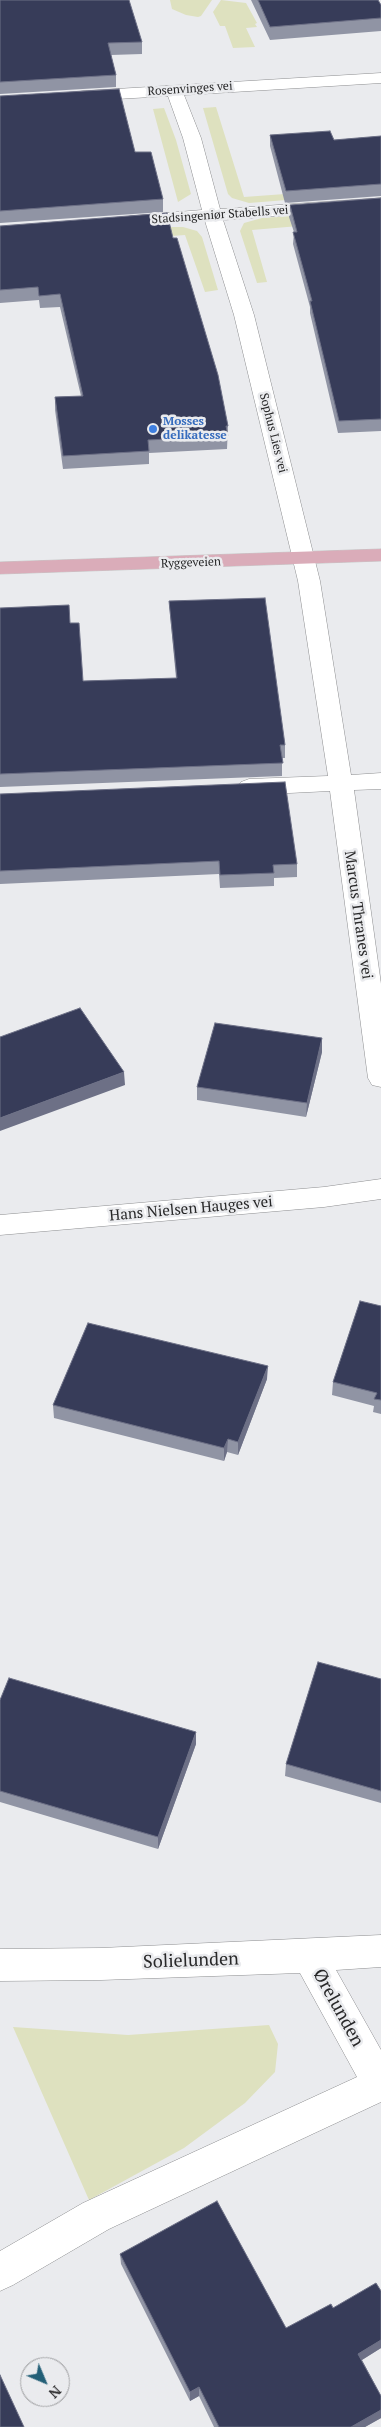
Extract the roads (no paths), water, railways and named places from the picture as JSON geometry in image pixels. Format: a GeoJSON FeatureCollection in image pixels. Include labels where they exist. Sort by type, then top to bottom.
{"type":"FeatureCollection","features":[{"type":"Feature","properties":{"kind":"main road","name":"Ryggeveien"},"geometry":{"type":"LineString","coordinates":[[0,568],[381,555]]}},
{"type":"Feature","properties":{"kind":"street","name":"Rosenvinges vei"},"geometry":{"type":"LineString","coordinates":[[68,97],[381,78]]}},
{"type":"Feature","properties":{"kind":"street","name":"Sophus Lies vei"},"geometry":{"type":"LineString","coordinates":[[175,90],[192,138],[212,215],[244,314],[309,581],[341,783]]}},
{"type":"Feature","properties":{"kind":"street","name":"Stadsingeniør Stabells vei"},"geometry":{"type":"LineString","coordinates":[[116,222],[381,203]]}},
{"type":"Feature","properties":{"kind":"street"},"geometry":{"type":"LineString","coordinates":[[223,788],[381,781]]}},
{"type":"Feature","properties":{"kind":"street","name":"Marcus Thranes vei"},"geometry":{"type":"LineString","coordinates":[[341,783],[381,1078]]}},
{"type":"Feature","properties":{"kind":"street","name":"Hans Nielsen Hauges vei"},"geometry":{"type":"LineString","coordinates":[[0,1225],[324,1197],[381,1189]]}},
{"type":"Feature","properties":{"kind":"street","name":"Solielunden"},"geometry":{"type":"LineString","coordinates":[[0,1965],[100,1964],[309,1956],[381,1951]]}},
{"type":"Feature","properties":{"kind":"street","name":"Ørelunden"},"geometry":{"type":"LineString","coordinates":[[309,1956],[381,2085]]}},
{"type":"Feature","properties":{"kind":"street"},"geometry":{"type":"LineString","coordinates":[[0,2272],[96,2216],[381,2085]]}},
{"type":"Feature","properties":{"kind":"place","name":"Mosses delikatesse"},"geometry":{"type":"Point","coordinates":[153,429]}}]}
